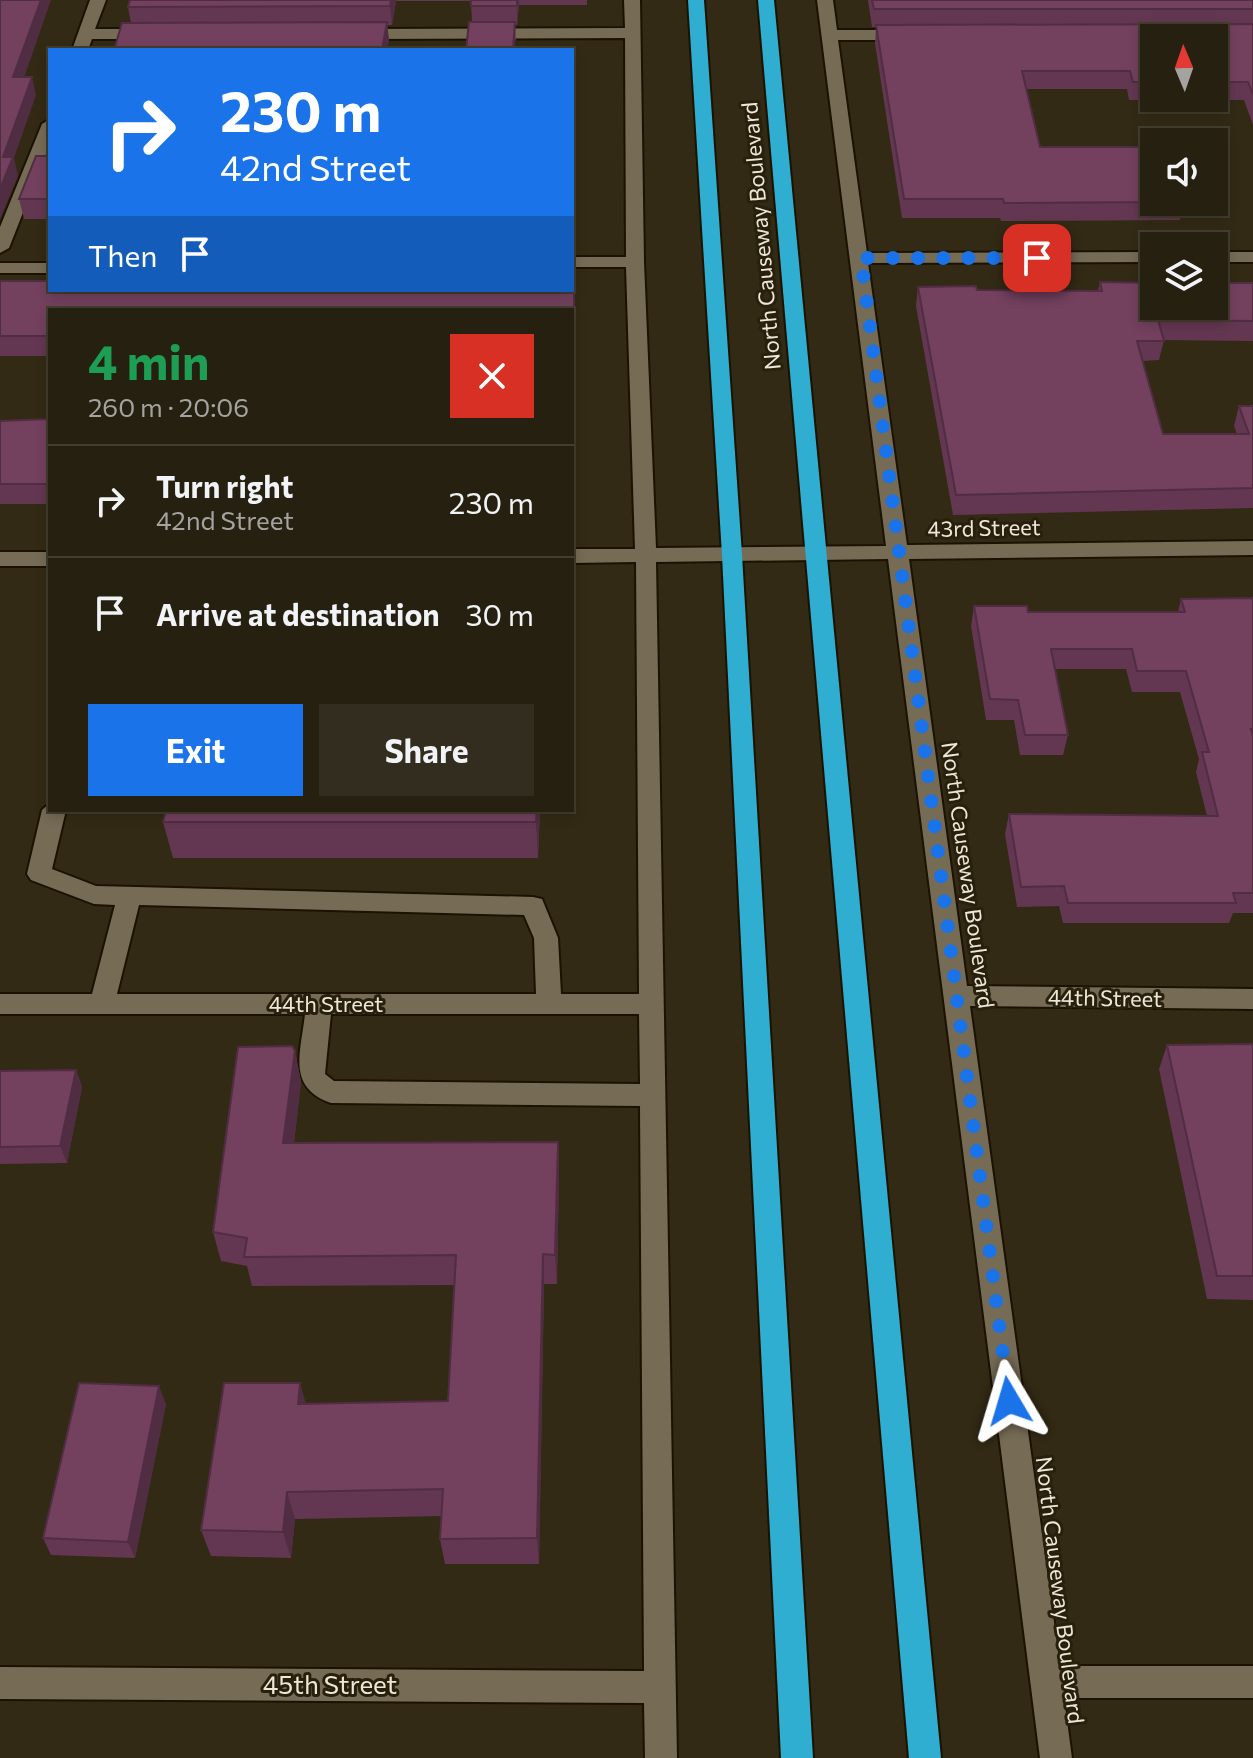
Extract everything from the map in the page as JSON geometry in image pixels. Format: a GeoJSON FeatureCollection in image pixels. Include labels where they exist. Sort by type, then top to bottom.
{"type":"FeatureCollection","features":[{"type":"Feature","properties":{"kind":"highway","name":"North Causeway Boulevard"},"geometry":{"type":"LineString","coordinates":[[696,0],[732,555],[797,1758]]}},
{"type":"Feature","properties":{"kind":"highway","name":"North Causeway Boulevard"},"geometry":{"type":"LineString","coordinates":[[766,0],[925,1758]]}},
{"type":"Feature","properties":{"kind":"street"},"geometry":{"type":"LineString","coordinates":[[81,48],[98,0]]}},
{"type":"Feature","properties":{"kind":"street"},"geometry":{"type":"LineString","coordinates":[[632,0],[635,262],[646,556],[661,1758]]}},
{"type":"Feature","properties":{"kind":"street","name":"North Causeway Boulevard"},"geometry":{"type":"LineString","coordinates":[[825,0],[1056,1758]]}},
{"type":"Feature","properties":{"kind":"street"},"geometry":{"type":"LineString","coordinates":[[336,34],[632,33]]}},
{"type":"Feature","properties":{"kind":"street"},"geometry":{"type":"LineString","coordinates":[[86,34],[164,34]]}},
{"type":"Feature","properties":{"kind":"street"},"geometry":{"type":"LineString","coordinates":[[830,35],[924,34]]}},
{"type":"Feature","properties":{"kind":"street"},"geometry":{"type":"LineString","coordinates":[[0,248],[48,129]]}},
{"type":"Feature","properties":{"kind":"street"},"geometry":{"type":"LineString","coordinates":[[861,258],[1140,257]]}},
{"type":"Feature","properties":{"kind":"street"},"geometry":{"type":"LineString","coordinates":[[1228,257],[1253,257]]}},
{"type":"Feature","properties":{"kind":"street"},"geometry":{"type":"LineString","coordinates":[[574,262],[635,262]]}},
{"type":"Feature","properties":{"kind":"street"},"geometry":{"type":"LineString","coordinates":[[0,268],[48,268]]}},
{"type":"Feature","properties":{"kind":"street","name":"43rd Street"},"geometry":{"type":"LineString","coordinates":[[574,556],[1253,548]]}},
{"type":"Feature","properties":{"kind":"street"},"geometry":{"type":"LineString","coordinates":[[0,559],[48,559]]}},
{"type":"Feature","properties":{"kind":"street"},"geometry":{"type":"LineString","coordinates":[[54,812],[39,874],[94,895],[533,906],[546,938],[549,1005]]}},
{"type":"Feature","properties":{"kind":"street"},"geometry":{"type":"LineString","coordinates":[[102,1004],[129,896]]}},
{"type":"Feature","properties":{"kind":"street","name":"44th Street"},"geometry":{"type":"LineString","coordinates":[[958,996],[1253,999]]}},
{"type":"Feature","properties":{"kind":"street","name":"44th Street"},"geometry":{"type":"LineString","coordinates":[[0,1004],[652,1004]]}},
{"type":"Feature","properties":{"kind":"street"},"geometry":{"type":"LineString","coordinates":[[319,1004],[312,1076],[319,1086],[331,1092],[653,1095]]}},
{"type":"Feature","properties":{"kind":"street"},"geometry":{"type":"LineString","coordinates":[[1045,1682],[1253,1682]]}},
{"type":"Feature","properties":{"kind":"street","name":"45th Street"},"geometry":{"type":"LineString","coordinates":[[0,1683],[660,1687]]}},
{"type":"Feature","properties":{"kind":"building"},"geometry":{"type":"Polygon","coordinates":[[[0,0],[41,0],[13,77],[32,77],[3,157],[13,157],[0,189],[0,0]]]}},
{"type":"Feature","properties":{"kind":"building"},"geometry":{"type":"Polygon","coordinates":[[[130,0],[391,0],[390,6],[128,7],[130,0]]]}},
{"type":"Feature","properties":{"kind":"building"},"geometry":{"type":"Polygon","coordinates":[[[471,0],[517,0],[517,6],[471,6],[471,0]]]}},
{"type":"Feature","properties":{"kind":"building"},"geometry":{"type":"Polygon","coordinates":[[[872,0],[1253,0],[1253,9],[874,9],[872,0]]]}},
{"type":"Feature","properties":{"kind":"building"},"geometry":{"type":"Polygon","coordinates":[[[387,22],[382,48],[115,48],[122,23],[387,22]]]}},
{"type":"Feature","properties":{"kind":"building"},"geometry":{"type":"Polygon","coordinates":[[[469,22],[515,22],[513,48],[466,48],[469,22]]]}},
{"type":"Feature","properties":{"kind":"building"},"geometry":{"type":"Polygon","coordinates":[[[1140,24],[1140,82],[1133,82],[1130,71],[1022,71],[1040,147],[1140,147],[1140,202],[1004,203],[1003,199],[904,199],[876,25],[1140,24]]]}},
{"type":"Feature","properties":{"kind":"building"},"geometry":{"type":"Polygon","coordinates":[[[1228,24],[1253,24],[1253,95],[1248,82],[1228,82],[1228,24]]]}},
{"type":"Feature","properties":{"kind":"building"},"geometry":{"type":"Polygon","coordinates":[[[36,156],[48,156],[48,199],[19,199],[36,156]]]}},
{"type":"Feature","properties":{"kind":"building"},"geometry":{"type":"Polygon","coordinates":[[[0,281],[48,281],[48,292],[574,292],[574,308],[48,308],[48,336],[0,336],[0,281]]]}},
{"type":"Feature","properties":{"kind":"building"},"geometry":{"type":"Polygon","coordinates":[[[1100,282],[1140,283],[1140,320],[1158,320],[1164,341],[1137,341],[1163,434],[1249,434],[1239,406],[1253,406],[1253,488],[956,495],[918,287],[1102,291],[1100,282]]]}},
{"type":"Feature","properties":{"kind":"building"},"geometry":{"type":"Polygon","coordinates":[[[1228,283],[1253,283],[1253,321],[1158,320],[1228,320],[1228,283]]]}},
{"type":"Feature","properties":{"kind":"building"},"geometry":{"type":"Polygon","coordinates":[[[48,419],[48,484],[0,484],[0,421],[48,419]]]}},
{"type":"Feature","properties":{"kind":"building"},"geometry":{"type":"Polygon","coordinates":[[[1253,598],[1253,893],[1233,893],[1236,903],[1068,903],[1064,886],[1021,887],[1009,814],[1218,816],[1202,752],[1209,752],[1186,671],[1137,671],[1132,649],[1051,649],[1068,735],[1025,735],[1018,700],[990,699],[974,606],[1027,606],[1028,612],[1185,612],[1181,599],[1253,598]]]}},
{"type":"Feature","properties":{"kind":"building"},"geometry":{"type":"Polygon","coordinates":[[[166,812],[537,812],[536,822],[163,822],[166,812]]]}},
{"type":"Feature","properties":{"kind":"building"},"geometry":{"type":"Polygon","coordinates":[[[1253,1044],[1253,1276],[1217,1276],[1167,1045],[1253,1044]]]}},
{"type":"Feature","properties":{"kind":"building"},"geometry":{"type":"Polygon","coordinates":[[[292,1046],[295,1051],[283,1143],[558,1142],[555,1255],[543,1254],[537,1538],[440,1539],[443,1489],[287,1492],[283,1532],[201,1530],[224,1383],[300,1383],[298,1404],[448,1401],[456,1255],[244,1257],[247,1238],[213,1232],[238,1047],[292,1046]]]}},
{"type":"Feature","properties":{"kind":"building"},"geometry":{"type":"Polygon","coordinates":[[[76,1070],[60,1146],[0,1147],[0,1071],[76,1070]]]}},
{"type":"Feature","properties":{"kind":"building"},"geometry":{"type":"Polygon","coordinates":[[[79,1383],[159,1386],[128,1542],[43,1538],[79,1383]]]}},
{"type":"Feature","properties":{"kind":"route"},"geometry":{"type":"LineString","coordinates":[[1009,1401],[861,258],[1037,258]]}}]}
